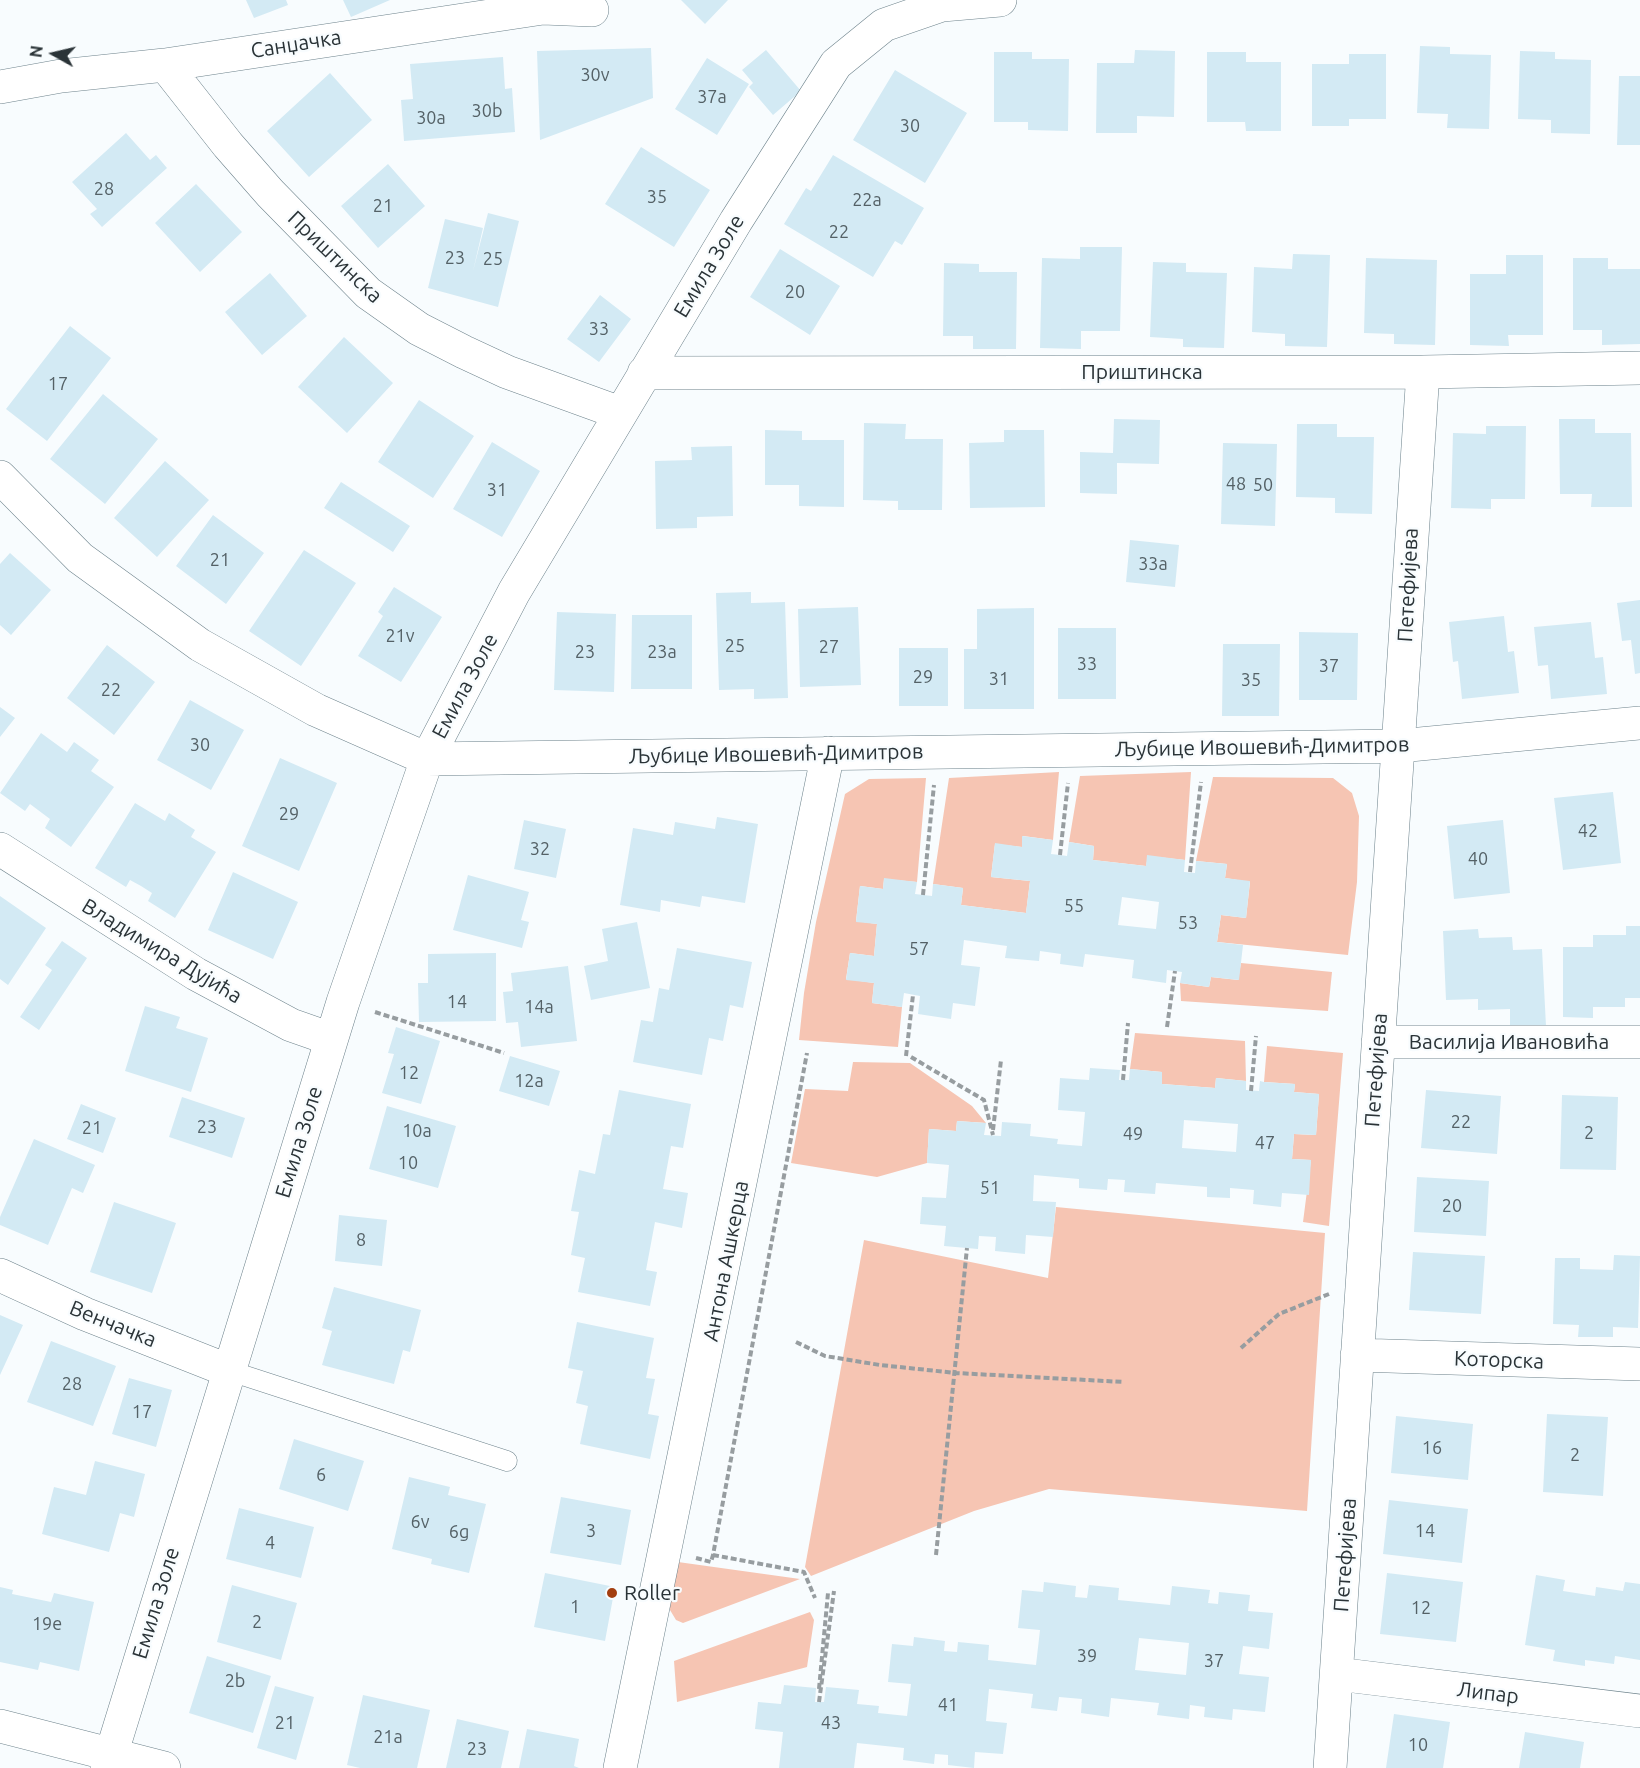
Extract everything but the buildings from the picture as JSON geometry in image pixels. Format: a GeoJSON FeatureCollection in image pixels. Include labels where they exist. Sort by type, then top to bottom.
{"type":"FeatureCollection","features":[{"type":"Feature","properties":{"kind":"street","name":"Емила Золе"},"geometry":{"type":"LineString","coordinates":[[109,1761],[227,1370],[331,1039],[427,759],[514,592],[620,413],[836,64],[884,25],[942,4],[1000,0]]}},
{"type":"Feature","properties":{"kind":"street","name":"Санџачка"},"geometry":{"type":"LineString","coordinates":[[0,87],[61,76],[165,64],[543,8],[592,10]]}},
{"type":"Feature","properties":{"kind":"street","name":"Приштинска"},"geometry":{"type":"LineString","coordinates":[[165,64],[242,161],[368,293],[419,328],[464,352],[507,372],[620,413]]}},
{"type":"Feature","properties":{"kind":"street","name":"Приштинска"},"geometry":{"type":"LineString","coordinates":[[644,374],[1423,372],[1640,368]]}},
{"type":"Feature","properties":{"kind":"street","name":"Петефијева"},"geometry":{"type":"LineString","coordinates":[[1330,1768],[1423,372]]}},
{"type":"Feature","properties":{"kind":"street","name":"Љубице Ивошевић-Димитров"},"geometry":{"type":"LineString","coordinates":[[0,477],[80,558],[200,645],[316,710],[427,759],[1399,746],[1640,723]]}},
{"type":"Feature","properties":{"kind":"street","name":"Антона Ашкерца"},"geometry":{"type":"LineString","coordinates":[[620,1768],[828,753]]}},
{"type":"Feature","properties":{"kind":"street","name":"Владимира Дујића"},"geometry":{"type":"LineString","coordinates":[[0,849],[196,974],[291,1025],[331,1039]]}},
{"type":"Feature","properties":{"kind":"street","name":"Василија Ивановића"},"geometry":{"type":"LineString","coordinates":[[1378,1042],[1640,1042]]}},
{"type":"Feature","properties":{"kind":"street","name":"Венчачка"},"geometry":{"type":"LineString","coordinates":[[0,1275],[85,1314],[227,1370]]}},
{"type":"Feature","properties":{"kind":"street","name":"Которска"},"geometry":{"type":"LineString","coordinates":[[1357,1355],[1640,1364]]}},
{"type":"Feature","properties":{"kind":"street","name":"Липар"},"geometry":{"type":"LineString","coordinates":[[1337,1674],[1640,1711]]}},
{"type":"Feature","properties":{"kind":"street"},"geometry":{"type":"LineString","coordinates":[[0,1726],[109,1761],[164,1768]]}},
{"type":"Feature","properties":{"kind":"lane"},"geometry":{"type":"LineString","coordinates":[[227,1370],[507,1461]]}},
{"type":"Feature","properties":{"kind":"path"},"geometry":{"type":"LineString","coordinates":[[1190,872],[1205,748]]}},
{"type":"Feature","properties":{"kind":"path"},"geometry":{"type":"LineString","coordinates":[[1060,855],[1072,750]]}},
{"type":"Feature","properties":{"kind":"path"},"geometry":{"type":"LineString","coordinates":[[923,895],[937,752]]}},
{"type":"Feature","properties":{"kind":"path"},"geometry":{"type":"LineString","coordinates":[[1167,1027],[1175,971]]}},
{"type":"Feature","properties":{"kind":"path"},"geometry":{"type":"LineString","coordinates":[[913,995],[909,1056],[984,1100],[993,1135],[1001,1060]]}},
{"type":"Feature","properties":{"kind":"path"},"geometry":{"type":"LineString","coordinates":[[343,1002],[504,1053]]}},
{"type":"Feature","properties":{"kind":"path"},"geometry":{"type":"LineString","coordinates":[[1123,1080],[1128,1023]]}},
{"type":"Feature","properties":{"kind":"path"},"geometry":{"type":"LineString","coordinates":[[1251,1091],[1256,1036]]}},
{"type":"Feature","properties":{"kind":"path"},"geometry":{"type":"LineString","coordinates":[[666,1552],[711,1562],[713,1555],[807,1053]]}},
{"type":"Feature","properties":{"kind":"path"},"geometry":{"type":"LineString","coordinates":[[936,1555],[967,1248]]}},
{"type":"Feature","properties":{"kind":"path"},"geometry":{"type":"LineString","coordinates":[[1241,1348],[1279,1314],[1321,1296],[1361,1288]]}},
{"type":"Feature","properties":{"kind":"path"},"geometry":{"type":"LineString","coordinates":[[796,1342],[825,1356],[956,1373],[1124,1382]]}},
{"type":"Feature","properties":{"kind":"path"},"geometry":{"type":"LineString","coordinates":[[713,1555],[756,1561],[804,1572],[815,1598]]}},
{"type":"Feature","properties":{"kind":"path"},"geometry":{"type":"LineString","coordinates":[[828,1593],[820,1660],[819,1702],[834,1591]]}},
{"type":"Feature","properties":{"kind":"shaded area"},"geometry":{"type":"Polygon","coordinates":[[[1059,772],[1053,840],[1023,836],[1022,847],[995,844],[991,877],[1030,881],[1026,913],[961,905],[963,888],[933,884],[949,778],[1059,772]]]}},
{"type":"Feature","properties":{"kind":"shaded area"},"geometry":{"type":"Polygon","coordinates":[[[1191,772],[1185,860],[1148,856],[1146,866],[1093,860],[1094,846],[1069,842],[1080,776],[1191,772]]]}},
{"type":"Feature","properties":{"kind":"shaded area"},"geometry":{"type":"Polygon","coordinates":[[[1213,777],[1333,778],[1352,793],[1359,816],[1357,882],[1348,955],[1217,942],[1221,915],[1246,918],[1250,882],[1225,878],[1227,864],[1196,861],[1213,777]]]}},
{"type":"Feature","properties":{"kind":"shaded area"},"geometry":{"type":"Polygon","coordinates":[[[926,778],[917,882],[884,879],[883,889],[860,886],[856,921],[877,924],[874,956],[850,953],[846,979],[874,983],[872,1003],[902,1007],[898,1047],[799,1040],[816,922],[845,794],[869,779],[926,778]]]}},
{"type":"Feature","properties":{"kind":"shaded area"},"geometry":{"type":"Polygon","coordinates":[[[1241,963],[1332,972],[1328,1011],[1181,1001],[1180,983],[1209,987],[1211,977],[1238,980],[1241,963]]]}},
{"type":"Feature","properties":{"kind":"shaded area"},"geometry":{"type":"Polygon","coordinates":[[[1135,1033],[1245,1041],[1246,1081],[1216,1078],[1215,1088],[1162,1084],[1162,1072],[1130,1069],[1135,1033]]]}},
{"type":"Feature","properties":{"kind":"shaded area"},"geometry":{"type":"Polygon","coordinates":[[[1267,1046],[1343,1053],[1329,1226],[1303,1222],[1311,1160],[1292,1159],[1294,1134],[1316,1135],[1319,1094],[1294,1092],[1295,1084],[1264,1082],[1267,1046]]]}},
{"type":"Feature","properties":{"kind":"shaded area"},"geometry":{"type":"Polygon","coordinates":[[[853,1062],[910,1063],[972,1106],[986,1123],[957,1121],[956,1131],[929,1129],[927,1163],[877,1177],[791,1163],[805,1089],[848,1091],[853,1062]]]}},
{"type":"Feature","properties":{"kind":"shaded area"},"geometry":{"type":"Polygon","coordinates":[[[1056,1207],[1325,1233],[1307,1511],[1049,1489],[974,1511],[811,1576],[805,1567],[864,1240],[1048,1278],[1056,1207]]]}},
{"type":"Feature","properties":{"kind":"shaded area"},"geometry":{"type":"Polygon","coordinates":[[[678,1562],[800,1579],[683,1623],[676,1620],[670,1610],[670,1594],[678,1562]]]}},
{"type":"Feature","properties":{"kind":"shaded area"},"geometry":{"type":"Polygon","coordinates":[[[810,1612],[814,1620],[807,1667],[677,1702],[674,1661],[810,1612]]]}},
{"type":"Feature","properties":{"kind":"place","name":"Roller"},"geometry":{"type":"Point","coordinates":[612,1593]}}]}
